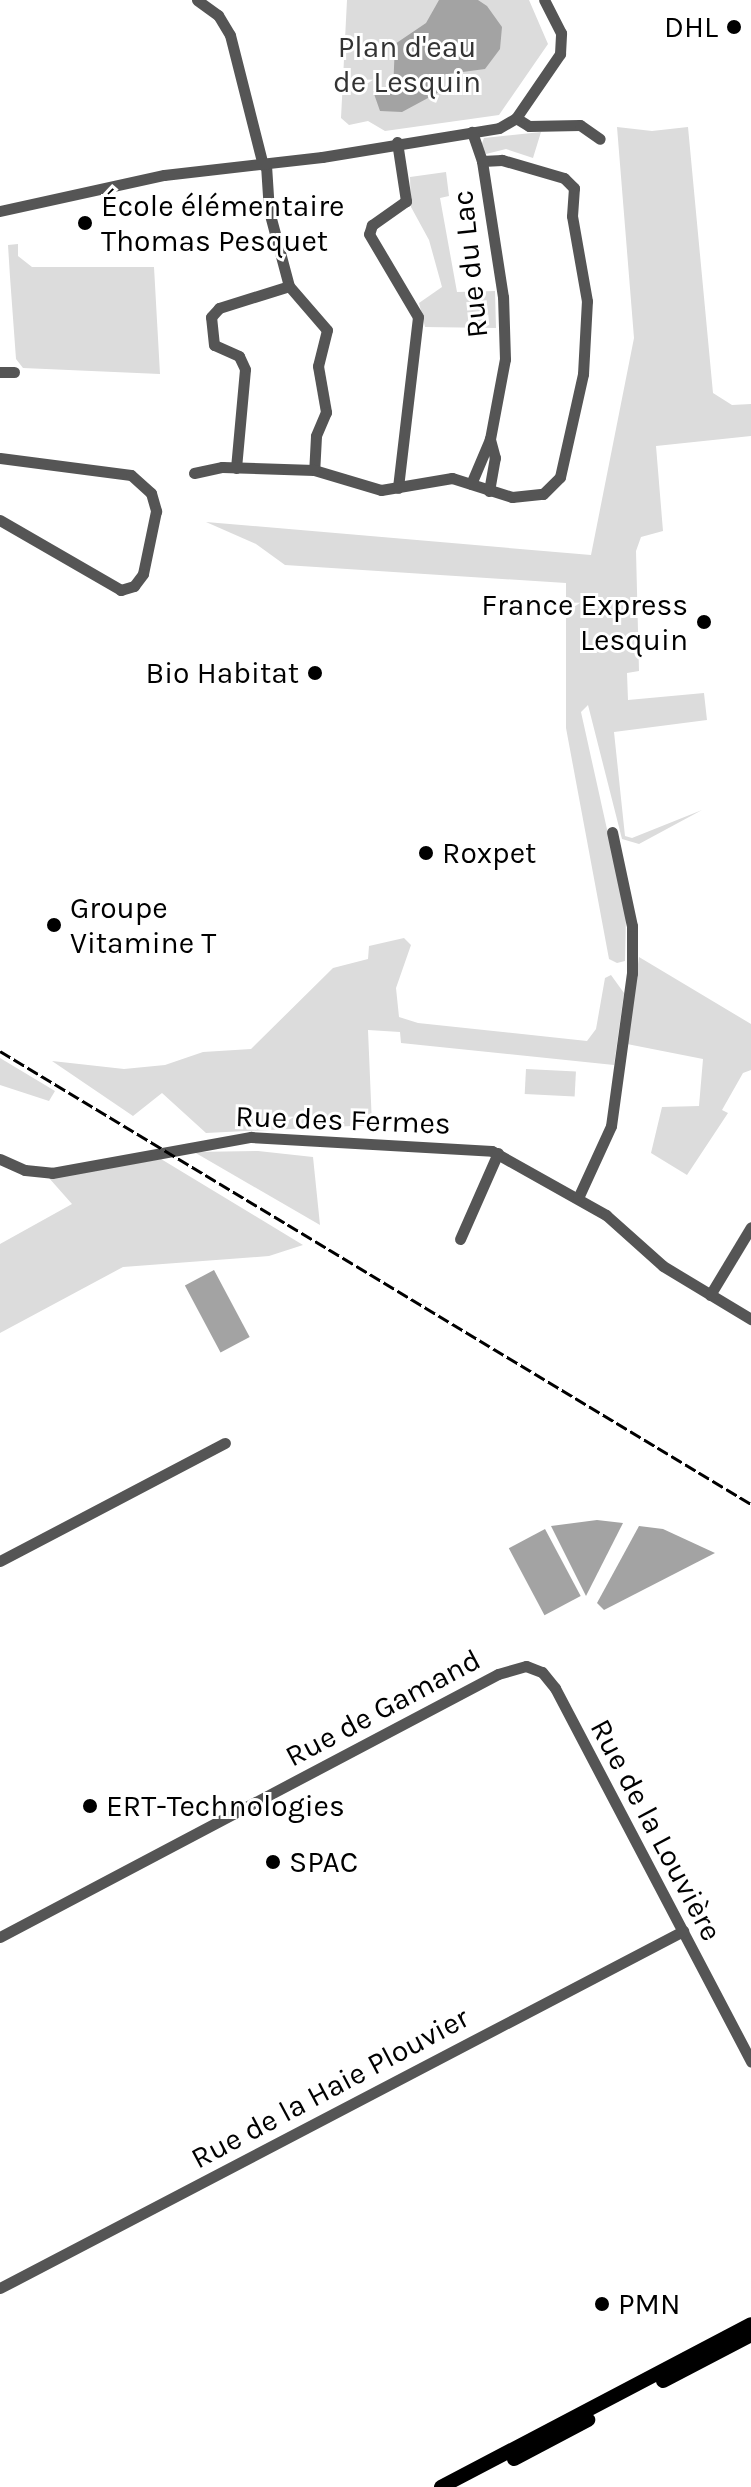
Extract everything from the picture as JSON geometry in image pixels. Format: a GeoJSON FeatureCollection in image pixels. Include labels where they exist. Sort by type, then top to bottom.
{"type":"FeatureCollection","features":[{"type":"Feature","properties":{"kind":"main road"},"geometry":{"type":"LineString","coordinates":[[441,2487],[751,2324]]}},
{"type":"Feature","properties":{"kind":"main road"},"geometry":{"type":"LineString","coordinates":[[461,2487],[751,2335]]}},
{"type":"Feature","properties":{"kind":"street"},"geometry":{"type":"LineString","coordinates":[[197,0],[218,15],[230,35],[264,165],[269,211],[289,286],[327,330],[318,366],[326,412],[316,436],[314,470]]}},
{"type":"Feature","properties":{"kind":"street"},"geometry":{"type":"LineString","coordinates":[[0,211],[164,175],[264,165],[472,132],[516,118],[562,49],[561,33],[544,0]]}},
{"type":"Feature","properties":{"kind":"street"},"geometry":{"type":"LineString","coordinates":[[516,118],[535,126],[580,125],[600,139]]}},
{"type":"Feature","properties":{"kind":"street","name":"Rue du Lac"},"geometry":{"type":"LineString","coordinates":[[471,484],[490,439],[505,359],[504,305],[482,161],[472,132]]}},
{"type":"Feature","properties":{"kind":"street"},"geometry":{"type":"LineString","coordinates":[[397,142],[406,201],[372,225],[369,234],[418,317],[398,488]]}},
{"type":"Feature","properties":{"kind":"street"},"geometry":{"type":"LineString","coordinates":[[194,473],[236,468],[314,470],[365,488],[398,488],[447,477],[512,497],[543,494],[563,472],[583,374],[587,301],[572,216],[572,184],[502,160],[482,161]]}},
{"type":"Feature","properties":{"kind":"street"},"geometry":{"type":"LineString","coordinates":[[236,468],[245,369],[239,356],[214,345],[211,317],[219,308],[289,286]]}},
{"type":"Feature","properties":{"kind":"street"},"geometry":{"type":"LineString","coordinates":[[0,372],[14,372]]}},
{"type":"Feature","properties":{"kind":"street","name":"Rue du Lac"},"geometry":{"type":"LineString","coordinates":[[489,491],[495,458],[490,439]]}},
{"type":"Feature","properties":{"kind":"street"},"geometry":{"type":"LineString","coordinates":[[0,458],[137,478],[156,505],[150,552],[134,586],[121,590],[103,583],[0,520]]}},
{"type":"Feature","properties":{"kind":"street"},"geometry":{"type":"LineString","coordinates":[[578,1198],[611,1126],[632,973],[632,926],[612,832]]}},
{"type":"Feature","properties":{"kind":"street","name":"Rue des Fermes"},"geometry":{"type":"LineString","coordinates":[[0,1159],[25,1170],[52,1173],[251,1137],[498,1153],[614,1220],[663,1266],[751,1319]]}},
{"type":"Feature","properties":{"kind":"street"},"geometry":{"type":"LineString","coordinates":[[460,1239],[498,1153]]}},
{"type":"Feature","properties":{"kind":"street"},"geometry":{"type":"LineString","coordinates":[[710,1295],[751,1227]]}},
{"type":"Feature","properties":{"kind":"street"},"geometry":{"type":"LineString","coordinates":[[0,1561],[225,1443]]}},
{"type":"Feature","properties":{"kind":"street","name":"Rue de Gamand"},"geometry":{"type":"LineString","coordinates":[[0,1937],[498,1674],[518,1667],[536,1668]]}},
{"type":"Feature","properties":{"kind":"street","name":"Rue de la Louvière"},"geometry":{"type":"LineString","coordinates":[[536,1668],[555,1688],[751,2062]]}},
{"type":"Feature","properties":{"kind":"street","name":"Rue de la Haie Plouvier"},"geometry":{"type":"LineString","coordinates":[[0,2288],[683,1931]]}},
{"type":"Feature","properties":{"kind":"green space","name":"Plan d'eau de Lesquin"},"geometry":{"type":"Polygon","coordinates":[[[347,0],[529,0],[548,44],[499,115],[385,131],[368,121],[349,125],[341,118],[347,0]]]}},
{"type":"Feature","properties":{"kind":"green space"},"geometry":{"type":"Polygon","coordinates":[[[617,127],[652,131],[688,127],[713,393],[732,405],[751,404],[751,436],[656,446],[663,531],[641,537],[636,551],[639,671],[627,673],[628,700],[704,693],[707,720],[614,732],[625,836],[632,838],[702,810],[639,844],[622,839],[588,705],[581,712],[626,915],[625,961],[617,963],[609,959],[566,728],[566,583],[285,565],[256,544],[206,522],[591,555],[634,338],[617,127]]]}},
{"type":"Feature","properties":{"kind":"green space"},"geometry":{"type":"Polygon","coordinates":[[[541,132],[533,158],[506,149],[486,154],[481,146],[484,138],[541,132]]]}},
{"type":"Feature","properties":{"kind":"green space"},"geometry":{"type":"Polygon","coordinates":[[[446,172],[449,196],[440,198],[457,292],[495,291],[496,328],[425,327],[419,303],[442,287],[429,240],[411,207],[410,177],[446,172]]]}},
{"type":"Feature","properties":{"kind":"green space"},"geometry":{"type":"Polygon","coordinates":[[[18,244],[18,256],[32,267],[154,267],[160,374],[23,368],[16,359],[8,245],[18,244]]]}},
{"type":"Feature","properties":{"kind":"green space"},"geometry":{"type":"Polygon","coordinates":[[[404,938],[411,945],[396,988],[399,1017],[418,1023],[587,1041],[596,1029],[605,978],[611,975],[624,993],[614,1065],[401,1043],[400,1032],[368,1030],[372,1125],[206,1133],[162,1093],[133,1116],[52,1061],[124,1069],[165,1065],[203,1052],[251,1049],[333,968],[368,959],[369,946],[404,938]]]}},
{"type":"Feature","properties":{"kind":"green space"},"geometry":{"type":"Polygon","coordinates":[[[639,957],[751,1024],[751,1070],[743,1073],[722,1110],[728,1113],[687,1175],[651,1153],[662,1107],[699,1106],[703,1059],[627,1044],[639,957]]]}},
{"type":"Feature","properties":{"kind":"green space"},"geometry":{"type":"Polygon","coordinates":[[[0,1058],[55,1091],[49,1101],[0,1085],[0,1058]]]}},
{"type":"Feature","properties":{"kind":"green space"},"geometry":{"type":"Polygon","coordinates":[[[526,1069],[576,1072],[575,1097],[525,1094],[526,1069]]]}},
{"type":"Feature","properties":{"kind":"green space"},"geometry":{"type":"Polygon","coordinates":[[[258,1151],[313,1157],[320,1225],[194,1152],[258,1151]]]}},
{"type":"Feature","properties":{"kind":"green space"},"geometry":{"type":"Polygon","coordinates":[[[161,1159],[303,1245],[269,1256],[123,1267],[0,1333],[0,1244],[72,1204],[49,1178],[161,1159]]]}},
{"type":"Feature","properties":{"kind":"shaded area"},"geometry":{"type":"Polygon","coordinates":[[[439,0],[478,0],[487,6],[502,27],[500,49],[485,69],[440,75],[441,91],[402,112],[380,111],[373,91],[393,91],[395,44],[426,23],[439,0]]]}},
{"type":"Feature","properties":{"kind":"shaded area"},"geometry":{"type":"Polygon","coordinates":[[[214,1270],[250,1337],[221,1353],[185,1285],[214,1270]]]}},
{"type":"Feature","properties":{"kind":"shaded area"},"geometry":{"type":"Polygon","coordinates":[[[597,1520],[623,1523],[586,1596],[551,1526],[597,1520]]]}},
{"type":"Feature","properties":{"kind":"shaded area"},"geometry":{"type":"Polygon","coordinates":[[[639,1526],[663,1529],[715,1553],[604,1610],[597,1603],[639,1526]]]}},
{"type":"Feature","properties":{"kind":"shaded area"},"geometry":{"type":"Polygon","coordinates":[[[545,1529],[581,1596],[544,1615],[509,1548],[545,1529]]]}},
{"type":"Feature","properties":{"kind":"railway"},"geometry":{"type":"LineString","coordinates":[[0,1051],[751,1504]]}},
{"type":"Feature","properties":{"kind":"place","name":"DHL"},"geometry":{"type":"Point","coordinates":[734,27]}},
{"type":"Feature","properties":{"kind":"place","name":"École élémentaire Thomas Pesquet"},"geometry":{"type":"Point","coordinates":[85,223]}},
{"type":"Feature","properties":{"kind":"place","name":"France Express Lesquin"},"geometry":{"type":"Point","coordinates":[704,622]}},
{"type":"Feature","properties":{"kind":"place","name":"Bio Habitat"},"geometry":{"type":"Point","coordinates":[315,673]}},
{"type":"Feature","properties":{"kind":"place","name":"Roxpet"},"geometry":{"type":"Point","coordinates":[426,853]}},
{"type":"Feature","properties":{"kind":"place","name":"Groupe Vitamine T"},"geometry":{"type":"Point","coordinates":[54,925]}},
{"type":"Feature","properties":{"kind":"place","name":"ERT-Technologies"},"geometry":{"type":"Point","coordinates":[90,1806]}},
{"type":"Feature","properties":{"kind":"place","name":"SPAC"},"geometry":{"type":"Point","coordinates":[273,1862]}},
{"type":"Feature","properties":{"kind":"place","name":"PMN"},"geometry":{"type":"Point","coordinates":[602,2304]}}]}
